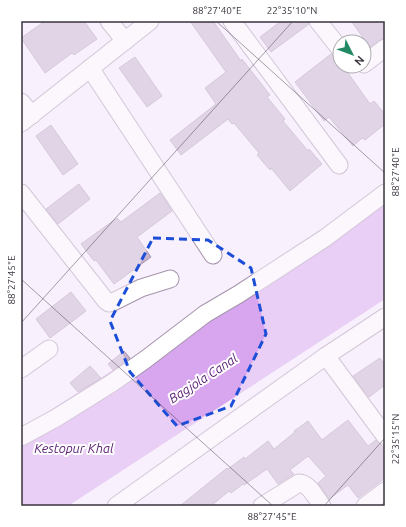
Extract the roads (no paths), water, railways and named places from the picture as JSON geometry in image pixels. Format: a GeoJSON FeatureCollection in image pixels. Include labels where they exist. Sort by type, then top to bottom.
{"type":"FeatureCollection","features":[{"type":"Feature","properties":{"kind":"street"},"geometry":{"type":"LineString","coordinates":[[109,21],[125,41]]}},
{"type":"Feature","properties":{"kind":"street"},"geometry":{"type":"LineString","coordinates":[[21,102],[26,119],[150,21]]}},
{"type":"Feature","properties":{"kind":"street"},"geometry":{"type":"LineString","coordinates":[[232,21],[339,165]]}},
{"type":"Feature","properties":{"kind":"street"},"geometry":{"type":"LineString","coordinates":[[318,21],[332,39]]}},
{"type":"Feature","properties":{"kind":"street"},"geometry":{"type":"LineString","coordinates":[[372,58],[385,48]]}},
{"type":"Feature","properties":{"kind":"street"},"geometry":{"type":"LineString","coordinates":[[90,68],[213,255]]}},
{"type":"Feature","properties":{"kind":"street"},"geometry":{"type":"LineString","coordinates":[[21,193],[109,303],[141,288],[170,279]]}},
{"type":"Feature","properties":{"kind":"street"},"geometry":{"type":"LineString","coordinates":[[21,437],[56,418],[112,383],[205,314],[239,294],[325,238],[385,193]]}},
{"type":"Feature","properties":{"kind":"street"},"geometry":{"type":"LineString","coordinates":[[126,503],[326,356],[385,317]]}},
{"type":"Feature","properties":{"kind":"street"},"geometry":{"type":"LineString","coordinates":[[21,369],[49,349]]}},
{"type":"Feature","properties":{"kind":"street"},"geometry":{"type":"LineString","coordinates":[[326,356],[385,436]]}},
{"type":"Feature","properties":{"kind":"street"},"geometry":{"type":"LineString","coordinates":[[262,506],[299,483],[303,483],[322,506]]}},
{"type":"Feature","properties":{"kind":"street"},"geometry":{"type":"LineString","coordinates":[[365,506],[385,491]]}},
{"type":"Feature","properties":{"kind":"water","name":"Kestopur Khal"},"geometry":{"type":"Polygon","coordinates":[[[385,196],[385,299],[68,506],[21,506],[21,429],[385,196]]]}},
{"type":"Feature","properties":{"kind":"water label","name":"Bagjola Canal"},"geometry":{"type":"Point","coordinates":[203,378]}}]}
